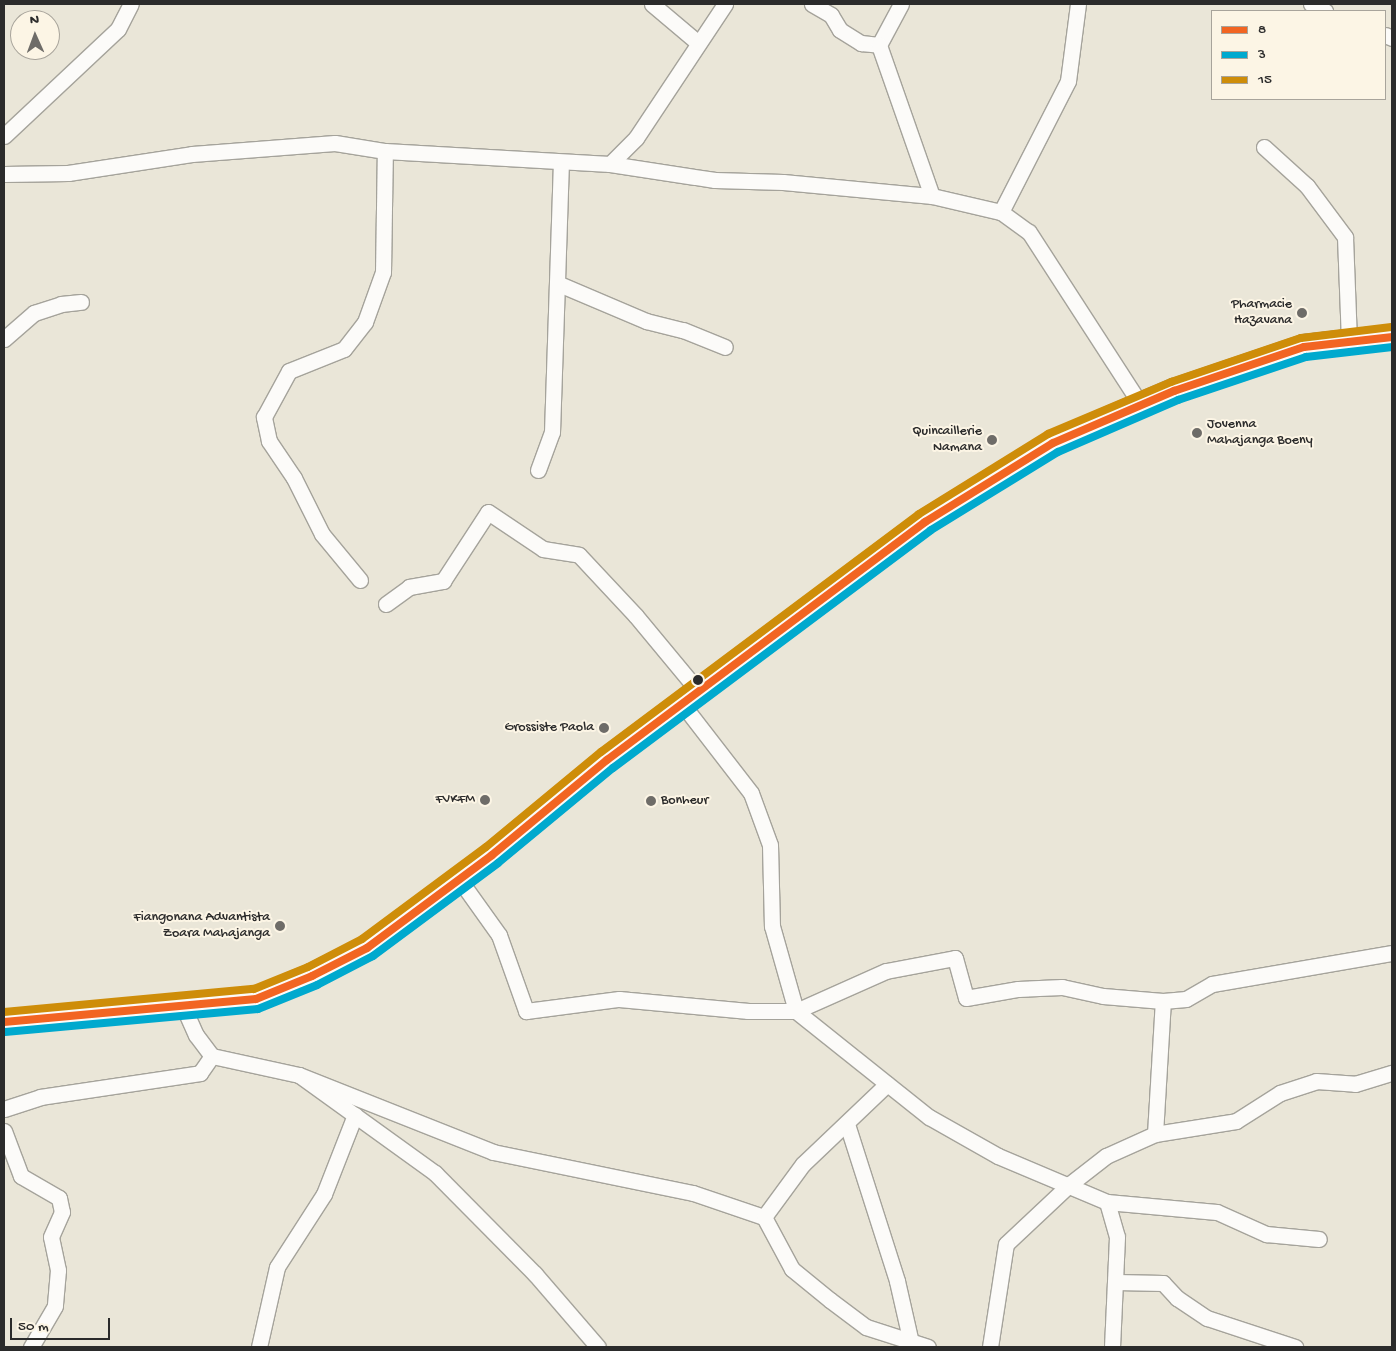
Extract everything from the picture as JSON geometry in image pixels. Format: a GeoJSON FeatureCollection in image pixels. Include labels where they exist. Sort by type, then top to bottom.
{"type":"FeatureCollection","features":[{"type":"Feature","properties":{"kind":"main road"},"geometry":{"type":"LineString","coordinates":[[4,1022],[256,999],[312,976],[367,948],[459,879],[607,760],[925,522],[1053,443],[1141,405],[1304,347],[1392,337]]}},
{"type":"Feature","properties":{"kind":"street"},"geometry":{"type":"LineString","coordinates":[[4,136],[118,29],[131,4]]}},
{"type":"Feature","properties":{"kind":"street"},"geometry":{"type":"LineString","coordinates":[[652,4],[697,42]]}},
{"type":"Feature","properties":{"kind":"street"},"geometry":{"type":"LineString","coordinates":[[610,164],[636,138],[697,42],[725,4]]}},
{"type":"Feature","properties":{"kind":"street"},"geometry":{"type":"LineString","coordinates":[[812,4],[831,15],[840,30],[860,44],[879,45]]}},
{"type":"Feature","properties":{"kind":"street"},"geometry":{"type":"LineString","coordinates":[[901,4],[879,45],[932,196]]}},
{"type":"Feature","properties":{"kind":"street"},"geometry":{"type":"LineString","coordinates":[[1001,212],[1068,81],[1078,4]]}},
{"type":"Feature","properties":{"kind":"street"},"geometry":{"type":"LineString","coordinates":[[1312,4],[1323,10]]}},
{"type":"Feature","properties":{"kind":"street"},"geometry":{"type":"LineString","coordinates":[[4,174],[68,173],[192,154],[326,144],[385,151],[436,152],[561,164],[610,164],[714,180],[783,182],[932,196],[1001,212],[1029,232],[1141,405]]}},
{"type":"Feature","properties":{"kind":"street"},"geometry":{"type":"LineString","coordinates":[[1264,147],[1307,186],[1345,237],[1349,341]]}},
{"type":"Feature","properties":{"kind":"street"},"geometry":{"type":"LineString","coordinates":[[360,580],[322,534],[294,478],[269,441],[264,417],[289,371],[344,350],[366,322],[383,272],[385,151]]}},
{"type":"Feature","properties":{"kind":"street"},"geometry":{"type":"LineString","coordinates":[[538,470],[552,432],[561,164]]}},
{"type":"Feature","properties":{"kind":"street"},"geometry":{"type":"LineString","coordinates":[[558,284],[646,321],[683,330],[725,347]]}},
{"type":"Feature","properties":{"kind":"street"},"geometry":{"type":"LineString","coordinates":[[4,339],[34,313],[61,304],[81,302]]}},
{"type":"Feature","properties":{"kind":"street"},"geometry":{"type":"LineString","coordinates":[[386,604],[408,587],[442,581],[488,512],[543,549],[579,555],[636,616],[751,793],[770,845],[772,926],[796,1011],[929,1117],[998,1156],[1070,1184],[1106,1202],[1217,1212],[1266,1234],[1319,1239]]}},
{"type":"Feature","properties":{"kind":"street"},"geometry":{"type":"LineString","coordinates":[[459,879],[499,935],[526,1011],[619,999],[748,1011],[796,1011],[886,970],[955,958],[966,998],[1018,989],[1062,987],[1103,996],[1164,1000],[1186,999],[1212,984],[1392,953]]}},
{"type":"Feature","properties":{"kind":"street"},"geometry":{"type":"LineString","coordinates":[[1155,1134],[1164,1000]]}},
{"type":"Feature","properties":{"kind":"street"},"geometry":{"type":"LineString","coordinates":[[182,1006],[196,1035],[212,1056],[299,1075],[493,1152],[693,1193],[764,1217],[792,1270],[866,1327],[911,1344],[928,1347]]}},
{"type":"Feature","properties":{"kind":"street"},"geometry":{"type":"LineString","coordinates":[[4,1109],[40,1097],[200,1073],[212,1056]]}},
{"type":"Feature","properties":{"kind":"street"},"geometry":{"type":"LineString","coordinates":[[990,1347],[1006,1244],[1070,1184],[1106,1156],[1155,1134],[1236,1121],[1280,1093],[1316,1081],[1355,1084],[1392,1073]]}},
{"type":"Feature","properties":{"kind":"street"},"geometry":{"type":"LineString","coordinates":[[299,1075],[434,1173],[535,1274],[598,1347]]}},
{"type":"Feature","properties":{"kind":"street"},"geometry":{"type":"LineString","coordinates":[[764,1217],[803,1164],[888,1084]]}},
{"type":"Feature","properties":{"kind":"street"},"geometry":{"type":"LineString","coordinates":[[259,1347],[276,1267],[324,1194],[355,1115]]}},
{"type":"Feature","properties":{"kind":"street"},"geometry":{"type":"LineString","coordinates":[[847,1124],[897,1281],[911,1344]]}},
{"type":"Feature","properties":{"kind":"street"},"geometry":{"type":"LineString","coordinates":[[4,1131],[21,1176],[59,1198],[62,1212],[51,1237],[58,1270],[55,1306],[30,1347]]}},
{"type":"Feature","properties":{"kind":"street"},"geometry":{"type":"LineString","coordinates":[[1106,1202],[1117,1237],[1112,1347]]}},
{"type":"Feature","properties":{"kind":"street"},"geometry":{"type":"LineString","coordinates":[[1116,1282],[1163,1284],[1177,1298],[1207,1318],[1295,1347]]}},
{"type":"Feature","properties":{"kind":"transit line","name":"15"},"geometry":{"type":"LineString","coordinates":[[4,1012],[254,989],[308,967],[362,939],[486,847],[601,752],[919,514],[1048,434],[1171,382],[1301,338],[1391,327]]}},
{"type":"Feature","properties":{"kind":"transit line","name":"8"},"geometry":{"type":"LineString","coordinates":[[4,1022],[256,999],[312,976],[367,948],[492,855],[607,760],[925,522],[1053,443],[1174,391],[1304,347],[1392,337]]}},
{"type":"Feature","properties":{"kind":"transit line","name":"3"},"geometry":{"type":"LineString","coordinates":[[5,1032],[258,1009],[317,985],[373,956],[498,863],[613,768],[931,530],[1058,452],[1178,400],[1306,357],[1392,347]]}},
{"type":"Feature","properties":{"kind":"place","name":"Pharmacie Hazavana"},"geometry":{"type":"Point","coordinates":[1302,313]}},
{"type":"Feature","properties":{"kind":"place","name":"Jovenna Mahajanga Boeny"},"geometry":{"type":"Point","coordinates":[1197,433]}},
{"type":"Feature","properties":{"kind":"place","name":"Quincaillerie Namana"},"geometry":{"type":"Point","coordinates":[992,440]}},
{"type":"Feature","properties":{"kind":"place","name":"Grossiste Paola"},"geometry":{"type":"Point","coordinates":[604,728]}},
{"type":"Feature","properties":{"kind":"place","name":"FVKFM"},"geometry":{"type":"Point","coordinates":[485,800]}},
{"type":"Feature","properties":{"kind":"place","name":"Bonheur"},"geometry":{"type":"Point","coordinates":[651,801]}},
{"type":"Feature","properties":{"kind":"place","name":"Fiangonana Advantista Zoara Mahajanga"},"geometry":{"type":"Point","coordinates":[280,926]}}]}
